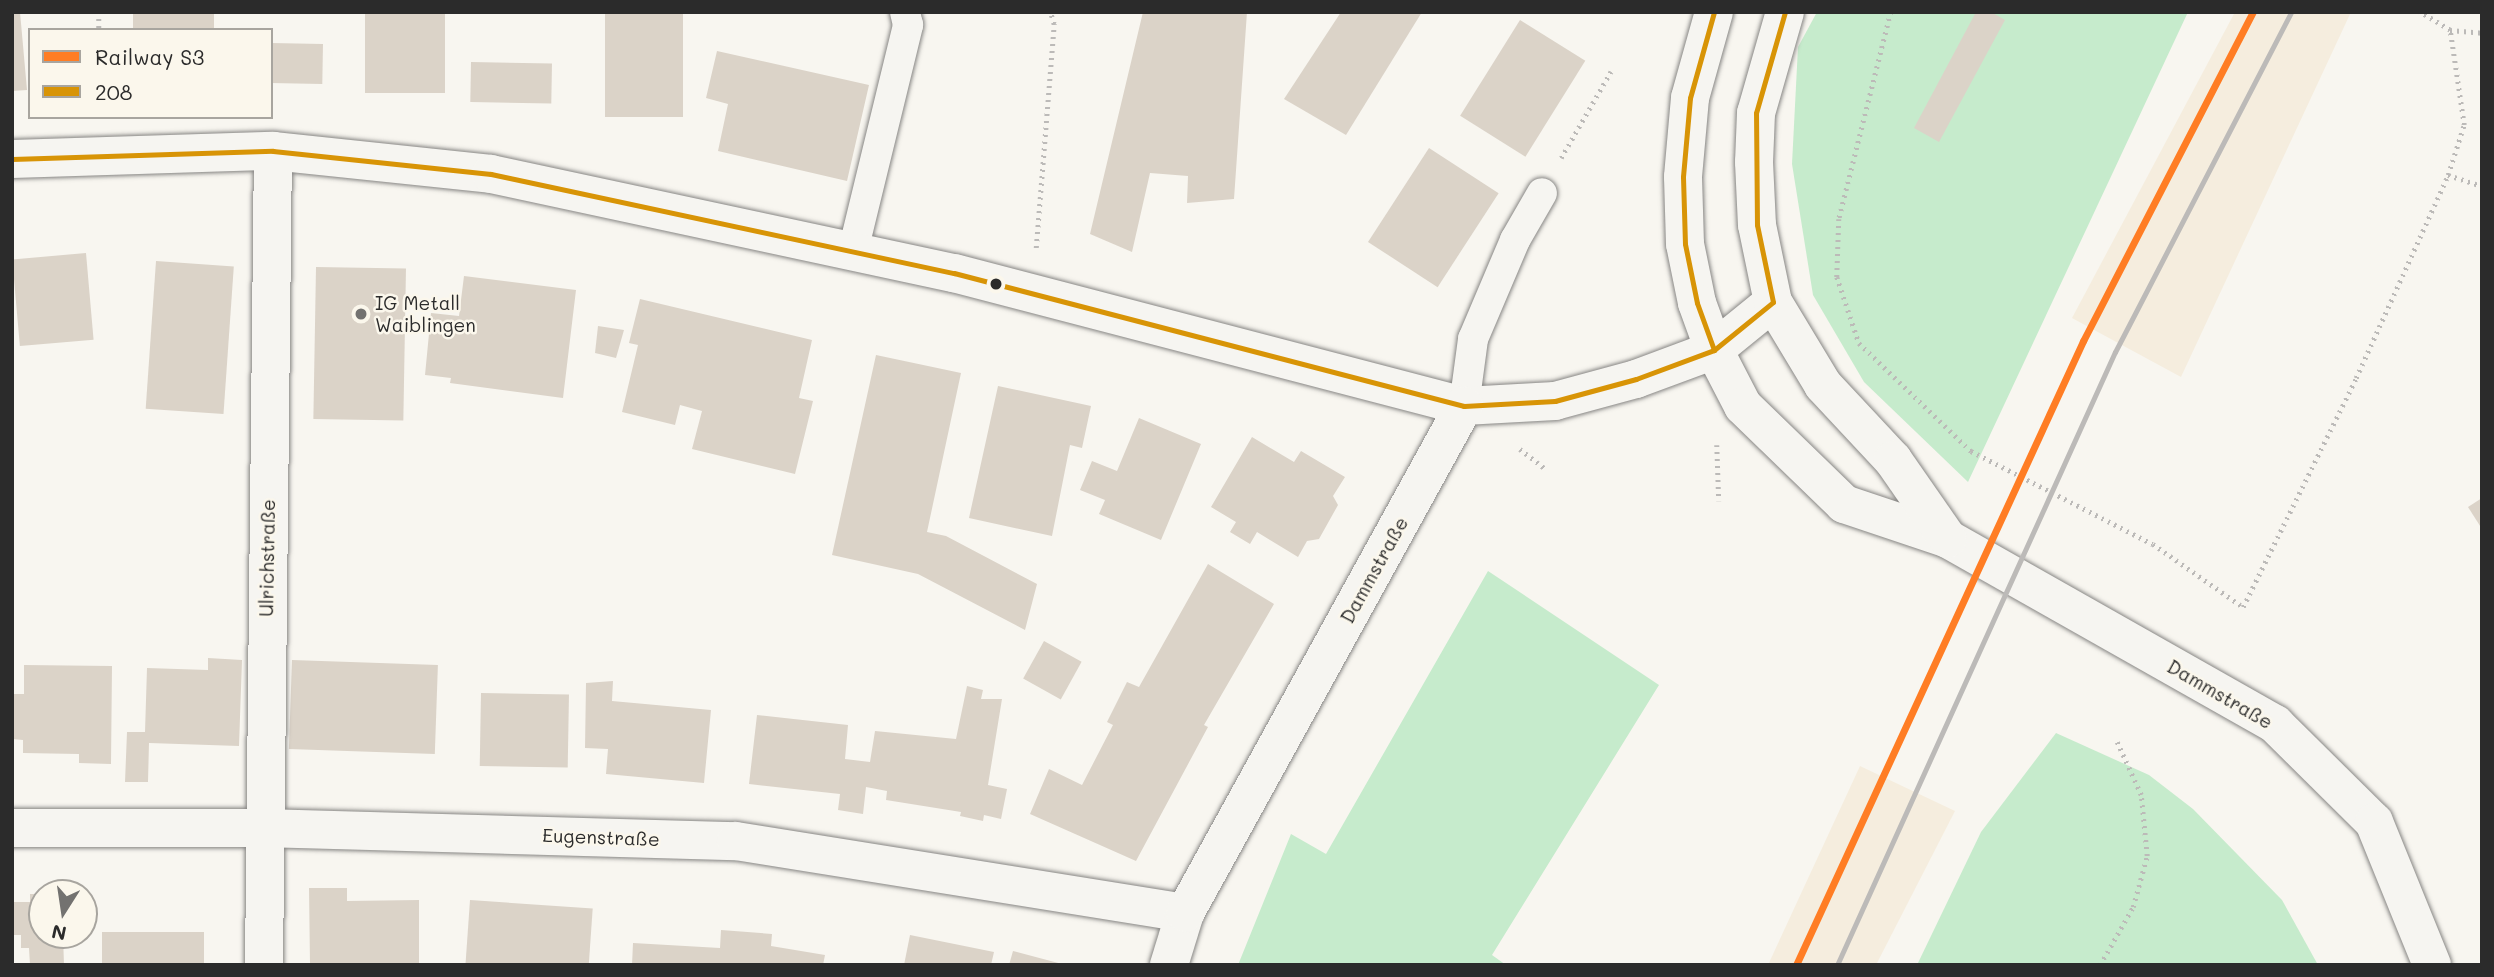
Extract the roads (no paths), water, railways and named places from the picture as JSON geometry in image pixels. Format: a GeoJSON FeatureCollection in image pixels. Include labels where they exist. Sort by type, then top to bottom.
{"type":"FeatureCollection","features":[{"type":"Feature","properties":{"kind":"street","name":"Dammstraße"},"geometry":{"type":"LineString","coordinates":[[1714,12],[1690,98],[1683,177],[1685,244],[1697,303],[1714,350],[1743,406],[1844,504],[1948,539],[2275,724],[2374,822],[2432,965]]}},
{"type":"Feature","properties":{"kind":"street","name":"Dammstraße"},"geometry":{"type":"LineString","coordinates":[[1785,12],[1756,113],[1754,162],[1757,225],[1773,302],[1823,385],[1893,460],[1948,539]]}},
{"type":"Feature","properties":{"kind":"street"},"geometry":{"type":"LineString","coordinates":[[12,159],[273,151],[491,174],[853,251],[1033,294],[1464,406],[1555,401],[1636,379],[1714,350],[1773,302]]}},
{"type":"Feature","properties":{"kind":"street","name":"Ulrichstraße"},"geometry":{"type":"LineString","coordinates":[[264,965],[262,828],[273,151]]}},
{"type":"Feature","properties":{"kind":"street","name":"Dammstraße"},"geometry":{"type":"LineString","coordinates":[[1169,965],[1185,913],[1464,406]]}},
{"type":"Feature","properties":{"kind":"street","name":"Eugenstraße"},"geometry":{"type":"LineString","coordinates":[[12,828],[262,828],[736,841],[1185,913]]}},
{"type":"Feature","properties":{"kind":"lane"},"geometry":{"type":"LineString","coordinates":[[853,251],[908,25],[905,12]]}},
{"type":"Feature","properties":{"kind":"lane"},"geometry":{"type":"LineString","coordinates":[[1464,406],[1473,339],[1515,240],[1542,192]]}},
{"type":"Feature","properties":{"kind":"railway"},"geometry":{"type":"LineString","coordinates":[[1837,965],[2115,352],[2291,12]]}},
{"type":"Feature","properties":{"kind":"rail line","name":"S3"},"geometry":{"type":"LineString","coordinates":[[1796,965],[2083,341],[2253,12]]}},
{"type":"Feature","properties":{"kind":"place","name":"IG Metall Waiblingen"},"geometry":{"type":"Point","coordinates":[361,314]}}]}
